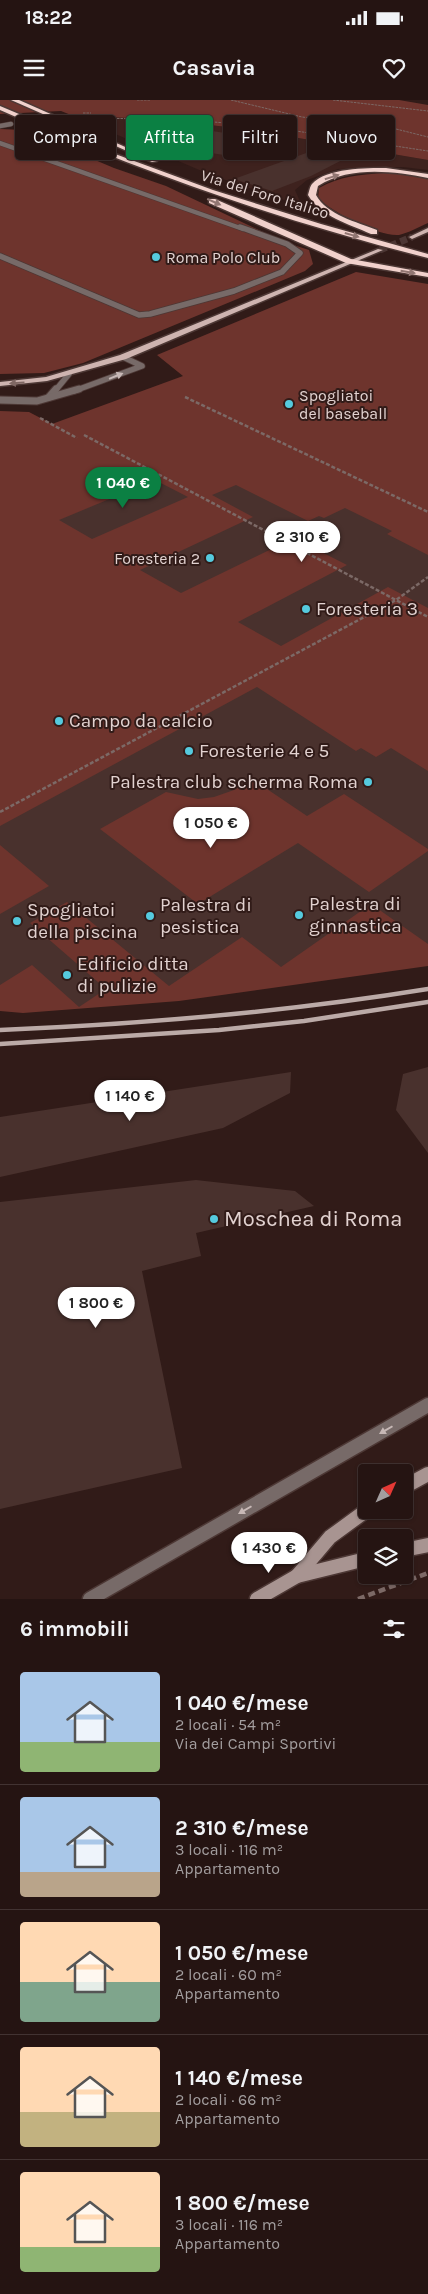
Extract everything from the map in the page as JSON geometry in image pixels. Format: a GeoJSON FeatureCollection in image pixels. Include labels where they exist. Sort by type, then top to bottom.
{"type":"FeatureCollection","features":[{"type":"Feature","properties":{"kind":"highway"},"geometry":{"type":"LineString","coordinates":[[14,100],[48,115]]}},
{"type":"Feature","properties":{"kind":"highway","name":"Via del Foro Italico"},"geometry":{"type":"LineString","coordinates":[[0,108],[14,114]]}},
{"type":"Feature","properties":{"kind":"highway"},"geometry":{"type":"LineString","coordinates":[[14,114],[14,125]]}},
{"type":"Feature","properties":{"kind":"highway"},"geometry":{"type":"LineString","coordinates":[[116,144],[164,165]]}},
{"type":"Feature","properties":{"kind":"highway","name":"Via del Foro Italico"},"geometry":{"type":"LineString","coordinates":[[116,157],[155,172],[276,213],[428,256]]}},
{"type":"Feature","properties":{"kind":"highway","name":"Via del Foro Italico"},"geometry":{"type":"LineString","coordinates":[[172,168],[281,206],[428,248]]}},
{"type":"Feature","properties":{"kind":"highway"},"geometry":{"type":"LineString","coordinates":[[387,237],[330,213],[314,200],[312,188],[318,182],[328,178],[355,172],[393,171],[428,176]]}},
{"type":"Feature","properties":{"kind":"highway"},"geometry":{"type":"LineString","coordinates":[[155,172],[217,203],[353,262],[428,275]]}},
{"type":"Feature","properties":{"kind":"main road"},"geometry":{"type":"LineString","coordinates":[[412,237],[428,230]]}},
{"type":"Feature","properties":{"kind":"main road"},"geometry":{"type":"LineString","coordinates":[[0,384],[38,381],[69,374],[122,357],[380,250]]}},
{"type":"Feature","properties":{"kind":"main road"},"geometry":{"type":"LineString","coordinates":[[0,392],[59,386],[96,371],[122,357]]}},
{"type":"Feature","properties":{"kind":"street"},"geometry":{"type":"LineString","coordinates":[[0,126],[14,125]]}},
{"type":"Feature","properties":{"kind":"street"},"geometry":{"type":"LineString","coordinates":[[0,143],[287,244],[300,253],[282,272],[234,291],[188,305],[139,315],[0,256]]}},
{"type":"Feature","properties":{"kind":"street"},"geometry":{"type":"LineString","coordinates":[[0,400],[37,401],[94,385],[142,366],[122,357]]}},
{"type":"Feature","properties":{"kind":"street"},"geometry":{"type":"LineString","coordinates":[[48,398],[69,374]]}},
{"type":"Feature","properties":{"kind":"street"},"geometry":{"type":"LineString","coordinates":[[59,386],[70,392]]}},
{"type":"Feature","properties":{"kind":"street"},"geometry":{"type":"LineString","coordinates":[[90,1599],[428,1405]]}},
{"type":"Feature","properties":{"kind":"street"},"geometry":{"type":"LineString","coordinates":[[413,1482],[428,1474]]}},
{"type":"Feature","properties":{"kind":"street"},"geometry":{"type":"LineString","coordinates":[[298,1576],[330,1537],[358,1517]]}},
{"type":"Feature","properties":{"kind":"street"},"geometry":{"type":"LineString","coordinates":[[413,1548],[428,1544]]}},
{"type":"Feature","properties":{"kind":"street"},"geometry":{"type":"LineString","coordinates":[[257,1599],[298,1576],[358,1561]]}},
{"type":"Feature","properties":{"kind":"path"},"geometry":{"type":"LineString","coordinates":[[137,100],[150,100]]}},
{"type":"Feature","properties":{"kind":"path"},"geometry":{"type":"LineString","coordinates":[[231,100],[302,117],[392,128],[428,137]]}},
{"type":"Feature","properties":{"kind":"path"},"geometry":{"type":"LineString","coordinates":[[333,100],[428,112]]}},
{"type":"Feature","properties":{"kind":"path"},"geometry":{"type":"LineString","coordinates":[[116,119],[189,120],[264,126],[428,151]]}},
{"type":"Feature","properties":{"kind":"path"},"geometry":{"type":"LineString","coordinates":[[184,397],[428,512]]}},
{"type":"Feature","properties":{"kind":"path"},"geometry":{"type":"LineString","coordinates":[[37,417],[77,438]]}},
{"type":"Feature","properties":{"kind":"path"},"geometry":{"type":"LineString","coordinates":[[84,436],[428,617]]}},
{"type":"Feature","properties":{"kind":"path"},"geometry":{"type":"LineString","coordinates":[[0,812],[396,600],[428,577]]}},
{"type":"Feature","properties":{"kind":"path"},"geometry":{"type":"LineString","coordinates":[[358,1599],[428,1573]]}},
{"type":"Feature","properties":{"kind":"shaded area"},"geometry":{"type":"Polygon","coordinates":[[[0,100],[399,100],[428,105],[428,160],[395,154],[395,115],[307,115],[307,140],[297,138],[297,115],[223,115],[223,127],[213,125],[213,115],[126,115],[126,118],[116,117],[116,115],[71,115],[61,111],[0,114],[0,100]]]}},
{"type":"Feature","properties":{"kind":"shaded area"},"geometry":{"type":"Polygon","coordinates":[[[116,117],[126,118],[126,139],[116,134],[116,117]]]}},
{"type":"Feature","properties":{"kind":"shaded area"},"geometry":{"type":"Polygon","coordinates":[[[213,125],[223,127],[223,160],[297,160],[297,138],[307,140],[307,160],[395,160],[395,154],[428,160],[428,170],[403,167],[338,169],[307,180],[295,190],[302,206],[211,175],[176,160],[213,160],[213,125]]]}},
{"type":"Feature","properties":{"kind":"shaded area","name":"Roma Polo Club"},"geometry":{"type":"Polygon","coordinates":[[[0,129],[15,130],[15,160],[95,160],[166,186],[284,242],[309,250],[313,264],[305,271],[83,363],[44,373],[0,374],[0,129]]]}},
{"type":"Feature","properties":{"kind":"shaded area"},"geometry":{"type":"Polygon","coordinates":[[[383,173],[428,178],[428,223],[399,235],[390,235],[356,222],[334,210],[318,198],[319,188],[334,181],[358,175],[383,173]]]}},
{"type":"Feature","properties":{"kind":"shaded area"},"geometry":{"type":"Polygon","coordinates":[[[356,272],[428,284],[428,966],[179,1001],[23,1013],[0,1011],[0,411],[29,412],[52,424],[183,376],[157,355],[356,272]]]}},
{"type":"Feature","properties":{"kind":"building"},"geometry":{"type":"Polygon","coordinates":[[[213,131],[223,133],[223,155],[213,153],[213,131]]]}},
{"type":"Feature","properties":{"kind":"building"},"geometry":{"type":"Polygon","coordinates":[[[307,153],[307,160],[342,160],[311,176],[272,191],[234,179],[287,160],[297,160],[297,156],[307,153]]]}},
{"type":"Feature","properties":{"kind":"building"},"geometry":{"type":"Polygon","coordinates":[[[155,480],[188,497],[92,539],[59,520],[155,480]]]}},
{"type":"Feature","properties":{"kind":"building"},"geometry":{"type":"Polygon","coordinates":[[[236,485],[308,521],[319,516],[324,518],[345,508],[392,531],[387,534],[428,555],[428,608],[388,587],[281,646],[238,622],[347,565],[294,538],[181,593],[140,570],[253,517],[212,495],[236,485]]]}},
{"type":"Feature","properties":{"kind":"building"},"geometry":{"type":"Polygon","coordinates":[[[257,687],[356,751],[361,748],[376,757],[391,748],[428,771],[428,849],[344,794],[307,816],[252,779],[234,790],[214,797],[198,799],[166,792],[100,829],[198,904],[298,843],[369,892],[428,851],[428,944],[371,904],[281,967],[242,937],[169,986],[67,902],[30,923],[106,989],[79,1007],[32,965],[0,985],[0,914],[49,886],[0,845],[0,826],[257,687]]]}},
{"type":"Feature","properties":{"kind":"building"},"geometry":{"type":"Polygon","coordinates":[[[428,1067],[428,1153],[396,1110],[403,1074],[428,1067]]]}},
{"type":"Feature","properties":{"kind":"building"},"geometry":{"type":"Polygon","coordinates":[[[291,1072],[290,1093],[223,1128],[0,1177],[0,1117],[291,1072]]]}},
{"type":"Feature","properties":{"kind":"building"},"geometry":{"type":"Polygon","coordinates":[[[196,1180],[295,1191],[314,1206],[196,1233],[201,1256],[142,1271],[182,1468],[0,1509],[0,1202],[196,1180]]]}},
{"type":"Feature","properties":{"kind":"tunnel"},"geometry":{"type":"LineString","coordinates":[[380,250],[412,237]]}},
{"type":"Feature","properties":{"kind":"railway"},"geometry":{"type":"LineString","coordinates":[[0,1030],[215,1016],[428,989]]}},
{"type":"Feature","properties":{"kind":"railway"},"geometry":{"type":"LineString","coordinates":[[0,1044],[219,1030],[304,1021],[428,1002]]}},
{"type":"Feature","properties":{"kind":"place","name":"Roma Polo Club"},"geometry":{"type":"Point","coordinates":[156,257]}},
{"type":"Feature","properties":{"kind":"place","name":"Spogliatoi del baseball"},"geometry":{"type":"Point","coordinates":[289,404]}},
{"type":"Feature","properties":{"kind":"place","name":"Foresteria 2"},"geometry":{"type":"Point","coordinates":[210,558]}},
{"type":"Feature","properties":{"kind":"place","name":"Foresteria 3"},"geometry":{"type":"Point","coordinates":[306,609]}},
{"type":"Feature","properties":{"kind":"place","name":"Campo da calcio"},"geometry":{"type":"Point","coordinates":[59,721]}},
{"type":"Feature","properties":{"kind":"place","name":"Foresterie 4 e 5"},"geometry":{"type":"Point","coordinates":[189,751]}},
{"type":"Feature","properties":{"kind":"place","name":"Palestra club scherma Roma"},"geometry":{"type":"Point","coordinates":[368,782]}},
{"type":"Feature","properties":{"kind":"place","name":"Palestra di ginnastica"},"geometry":{"type":"Point","coordinates":[299,915]}},
{"type":"Feature","properties":{"kind":"place","name":"Palestra di pesistica"},"geometry":{"type":"Point","coordinates":[150,916]}},
{"type":"Feature","properties":{"kind":"place","name":"Spogliatoi della piscina"},"geometry":{"type":"Point","coordinates":[17,921]}},
{"type":"Feature","properties":{"kind":"place","name":"Edificio ditta di pulizie"},"geometry":{"type":"Point","coordinates":[67,975]}},
{"type":"Feature","properties":{"kind":"place","name":"Moschea di Roma"},"geometry":{"type":"Point","coordinates":[214,1219]}}]}
